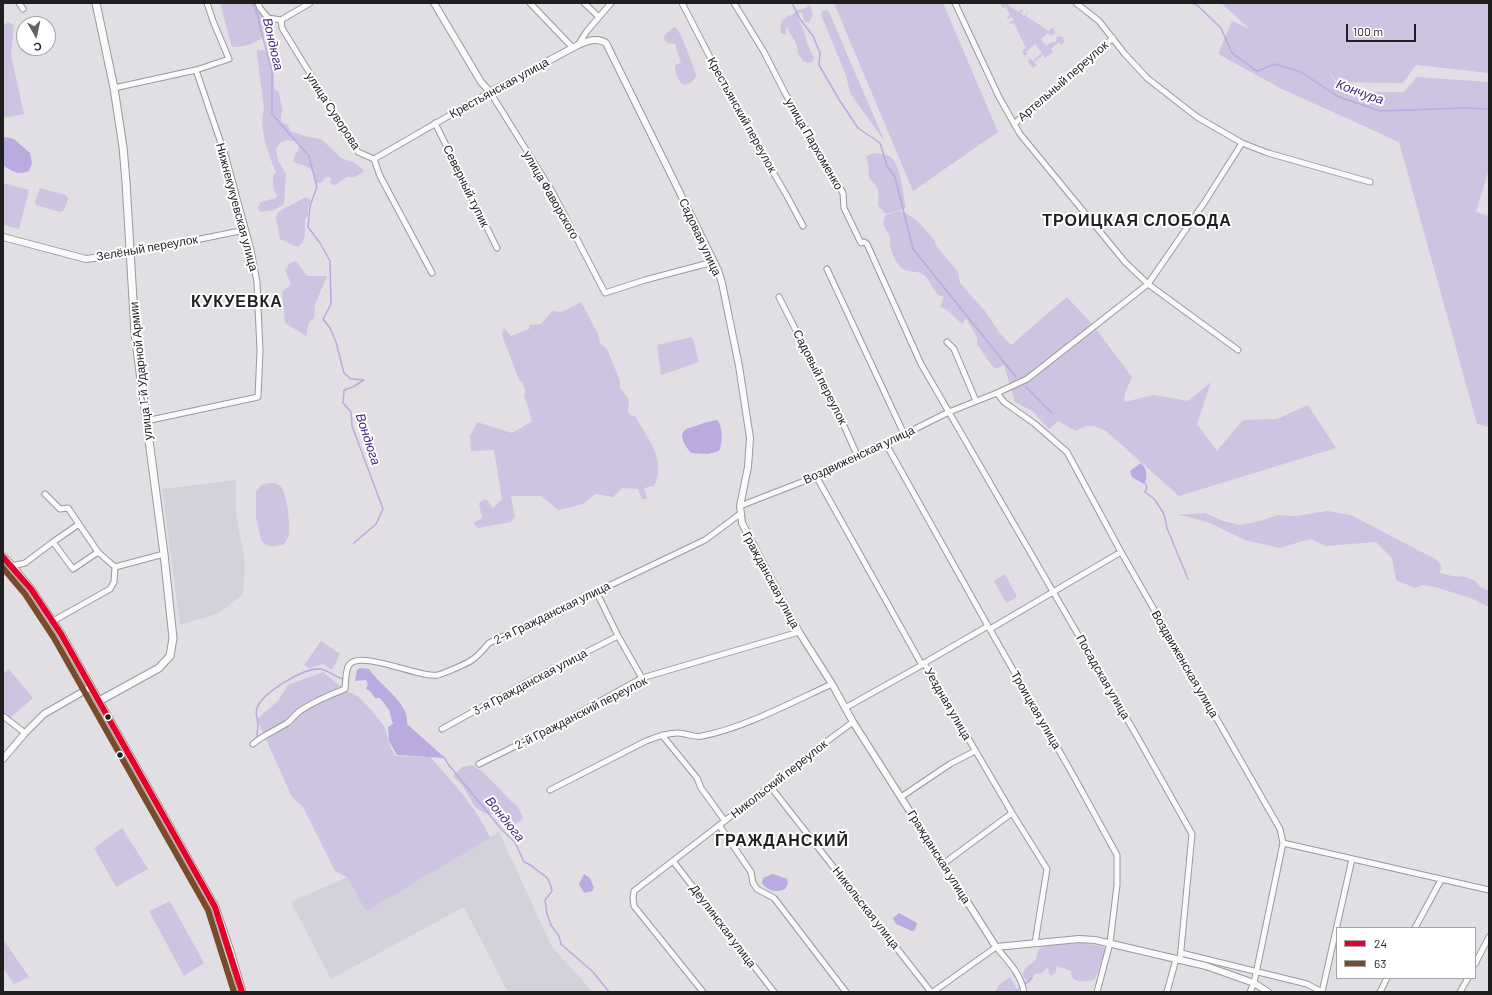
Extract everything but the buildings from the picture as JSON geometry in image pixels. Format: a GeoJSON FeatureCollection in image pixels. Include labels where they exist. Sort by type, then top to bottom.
{"type":"FeatureCollection","features":[{"type":"Feature","properties":{"kind":"main road","name":"улица 1-й Ударной Армии"},"geometry":{"type":"LineString","coordinates":[[96,3],[114,88],[125,168],[135,334],[173,633],[172,650],[170,656],[154,671],[99,702]]}},
{"type":"Feature","properties":{"kind":"main road"},"geometry":{"type":"LineString","coordinates":[[3,557],[31,589],[53,621],[215,907],[242,992]]}},
{"type":"Feature","properties":{"kind":"street"},"geometry":{"type":"LineString","coordinates":[[19,3],[23,9]]}},
{"type":"Feature","properties":{"kind":"street"},"geometry":{"type":"LineString","coordinates":[[114,88],[196,70],[229,59],[207,3]]}},
{"type":"Feature","properties":{"kind":"street"},"geometry":{"type":"LineString","coordinates":[[258,3],[268,18],[281,20],[310,3]]}},
{"type":"Feature","properties":{"kind":"street","name":"улица Фаворского"},"geometry":{"type":"LineString","coordinates":[[434,3],[481,82],[490,92],[553,193],[605,293],[644,280],[713,262]]}},
{"type":"Feature","properties":{"kind":"street"},"geometry":{"type":"LineString","coordinates":[[530,3],[575,46]]}},
{"type":"Feature","properties":{"kind":"street"},"geometry":{"type":"LineString","coordinates":[[584,3],[599,17]]}},
{"type":"Feature","properties":{"kind":"street","name":"Крестьянская улица"},"geometry":{"type":"LineString","coordinates":[[374,160],[435,123],[575,46],[612,3]]}},
{"type":"Feature","properties":{"kind":"street","name":"Крестьянский переулок"},"geometry":{"type":"LineString","coordinates":[[682,3],[741,117],[787,196],[802,226]]}},
{"type":"Feature","properties":{"kind":"street","name":"улица Пархоменко"},"geometry":{"type":"LineString","coordinates":[[734,3],[764,52],[785,93],[843,193],[844,208],[861,243],[864,242],[867,244],[921,364],[949,412]]}},
{"type":"Feature","properties":{"kind":"street"},"geometry":{"type":"LineString","coordinates":[[955,3],[999,97],[1014,124],[1029,145],[1120,256],[1148,284],[1238,350]]}},
{"type":"Feature","properties":{"kind":"street"},"geometry":{"type":"LineString","coordinates":[[1076,3],[1099,21],[1124,53],[1147,78],[1197,117],[1242,143],[1293,161],[1370,182]]}},
{"type":"Feature","properties":{"kind":"street","name":"улица Суворова"},"geometry":{"type":"LineString","coordinates":[[281,20],[282,28],[358,152],[374,160]]}},
{"type":"Feature","properties":{"kind":"street","name":"Артельный переулок"},"geometry":{"type":"LineString","coordinates":[[1014,124],[1113,38]]}},
{"type":"Feature","properties":{"kind":"street","name":"Садовая улица"},"geometry":{"type":"LineString","coordinates":[[575,46],[589,40],[601,40],[606,42],[718,270],[739,366],[750,438],[748,467],[740,506],[742,523]]}},
{"type":"Feature","properties":{"kind":"street","name":"Нижнекукуевская улица"},"geometry":{"type":"LineString","coordinates":[[146,421],[258,397],[260,350],[257,282],[251,250],[244,230],[226,158],[196,70]]}},
{"type":"Feature","properties":{"kind":"street","name":"Северный тупик"},"geometry":{"type":"LineString","coordinates":[[435,123],[497,248]]}},
{"type":"Feature","properties":{"kind":"street"},"geometry":{"type":"LineString","coordinates":[[997,394],[1027,379],[1148,284],[1204,203],[1242,143]]}},
{"type":"Feature","properties":{"kind":"street"},"geometry":{"type":"LineString","coordinates":[[374,160],[380,176],[432,273]]}},
{"type":"Feature","properties":{"kind":"street","name":"Зелёный переулок"},"geometry":{"type":"LineString","coordinates":[[3,237],[86,259],[130,253],[244,230]]}},
{"type":"Feature","properties":{"kind":"street"},"geometry":{"type":"LineString","coordinates":[[827,269],[904,434]]}},
{"type":"Feature","properties":{"kind":"street","name":"Садовый переулок"},"geometry":{"type":"LineString","coordinates":[[780,297],[858,456]]}},
{"type":"Feature","properties":{"kind":"street"},"geometry":{"type":"LineString","coordinates":[[947,342],[954,349],[976,401]]}},
{"type":"Feature","properties":{"kind":"street","name":"Воздвиженская улица"},"geometry":{"type":"LineString","coordinates":[[740,506],[830,471],[949,412],[997,394],[1004,402],[1035,424],[1067,452],[1121,552],[1280,829],[1283,843],[1254,983],[1250,992]]}},
{"type":"Feature","properties":{"kind":"street","name":"Посадская улица"},"geometry":{"type":"LineString","coordinates":[[949,412],[1192,834],[1181,953],[1167,992]]}},
{"type":"Feature","properties":{"kind":"street","name":"Троицкая улица"},"geometry":{"type":"LineString","coordinates":[[886,444],[1073,774],[1117,855],[1117,885],[1110,943],[1097,992]]}},
{"type":"Feature","properties":{"kind":"street","name":"Уездная улица"},"geometry":{"type":"LineString","coordinates":[[816,476],[923,664],[1047,869],[1035,943]]}},
{"type":"Feature","properties":{"kind":"street"},"geometry":{"type":"LineString","coordinates":[[45,494],[60,509],[68,508],[98,552],[115,567]]}},
{"type":"Feature","properties":{"kind":"street","name":"2-я Гражданская улица"},"geometry":{"type":"LineString","coordinates":[[253,744],[261,736],[276,730],[291,721],[299,711],[345,689],[346,674],[349,665],[352,662],[357,660],[390,664],[428,675],[438,675],[472,660],[489,643],[705,540],[740,514]]}},
{"type":"Feature","properties":{"kind":"street","name":"Гражданская улица"},"geometry":{"type":"LineString","coordinates":[[742,523],[799,632],[832,684],[845,708],[996,947]]}},
{"type":"Feature","properties":{"kind":"street"},"geometry":{"type":"LineString","coordinates":[[12,566],[25,563],[79,524]]}},
{"type":"Feature","properties":{"kind":"street"},"geometry":{"type":"LineString","coordinates":[[53,542],[73,569],[98,552]]}},
{"type":"Feature","properties":{"kind":"street"},"geometry":{"type":"LineString","coordinates":[[845,708],[1054,592],[1121,552]]}},
{"type":"Feature","properties":{"kind":"street"},"geometry":{"type":"LineString","coordinates":[[115,567],[164,554]]}},
{"type":"Feature","properties":{"kind":"street"},"geometry":{"type":"LineString","coordinates":[[53,621],[110,589],[114,582],[115,567]]}},
{"type":"Feature","properties":{"kind":"street"},"geometry":{"type":"LineString","coordinates":[[596,591],[618,636],[642,678]]}},
{"type":"Feature","properties":{"kind":"street","name":"2-й Гражданский переулок"},"geometry":{"type":"LineString","coordinates":[[479,764],[548,730],[642,678],[799,632]]}},
{"type":"Feature","properties":{"kind":"street","name":"3-я Гражданская улица"},"geometry":{"type":"LineString","coordinates":[[442,729],[525,683],[618,636]]}},
{"type":"Feature","properties":{"kind":"street"},"geometry":{"type":"LineString","coordinates":[[550,790],[646,741],[662,735],[678,733],[700,737],[722,731],[770,712],[832,684]]}},
{"type":"Feature","properties":{"kind":"street"},"geometry":{"type":"LineString","coordinates":[[3,759],[25,733],[44,714],[91,687]]}},
{"type":"Feature","properties":{"kind":"street"},"geometry":{"type":"LineString","coordinates":[[3,716],[25,733]]}},
{"type":"Feature","properties":{"kind":"street","name":"Никольский переулок"},"geometry":{"type":"LineString","coordinates":[[703,992],[634,906],[634,891],[815,750],[854,722]]}},
{"type":"Feature","properties":{"kind":"street"},"geometry":{"type":"LineString","coordinates":[[662,735],[697,778],[701,788],[725,821]]}},
{"type":"Feature","properties":{"kind":"street"},"geometry":{"type":"LineString","coordinates":[[901,796],[950,764],[975,751]]}},
{"type":"Feature","properties":{"kind":"street","name":"Никольская улица"},"geometry":{"type":"LineString","coordinates":[[770,786],[932,992]]}},
{"type":"Feature","properties":{"kind":"street"},"geometry":{"type":"LineString","coordinates":[[943,864],[1012,813]]}},
{"type":"Feature","properties":{"kind":"street"},"geometry":{"type":"LineString","coordinates":[[719,825],[751,872],[753,883],[757,889],[774,898],[846,992]]}},
{"type":"Feature","properties":{"kind":"street"},"geometry":{"type":"LineString","coordinates":[[1283,843],[1489,890]]}},
{"type":"Feature","properties":{"kind":"street"},"geometry":{"type":"LineString","coordinates":[[1337,927],[1352,859]]}},
{"type":"Feature","properties":{"kind":"street","name":"Деулинская улица"},"geometry":{"type":"LineString","coordinates":[[673,861],[774,992]]}},
{"type":"Feature","properties":{"kind":"street"},"geometry":{"type":"LineString","coordinates":[[1415,927],[1441,880]]}},
{"type":"Feature","properties":{"kind":"street"},"geometry":{"type":"LineString","coordinates":[[1181,953],[1256,970],[1307,984],[1322,992],[1336,930]]}},
{"type":"Feature","properties":{"kind":"street"},"geometry":{"type":"LineString","coordinates":[[1476,962],[1489,937]]}},
{"type":"Feature","properties":{"kind":"street"},"geometry":{"type":"LineString","coordinates":[[932,992],[996,947],[1079,940],[1095,940],[1110,943],[1206,966],[1254,983],[1268,992]]}},
{"type":"Feature","properties":{"kind":"street"},"geometry":{"type":"LineString","coordinates":[[996,947],[1017,972],[1023,985],[1024,992]]}},
{"type":"Feature","properties":{"kind":"street"},"geometry":{"type":"LineString","coordinates":[[1380,992],[1387,979]]}},
{"type":"Feature","properties":{"kind":"street"},"geometry":{"type":"LineString","coordinates":[[1460,992],[1467,979]]}},
{"type":"Feature","properties":{"kind":"shaded area"},"geometry":{"type":"Polygon","coordinates":[[[220,3],[254,3],[266,20],[268,30],[261,38],[253,43],[232,47],[220,3]]]}},
{"type":"Feature","properties":{"kind":"shaded area"},"geometry":{"type":"Polygon","coordinates":[[[834,3],[943,3],[998,132],[913,191],[834,3]]]}},
{"type":"Feature","properties":{"kind":"shaded area"},"geometry":{"type":"Polygon","coordinates":[[[1000,3],[1009,3],[1008,5],[1019,12],[1022,9],[1021,14],[1024,16],[1028,12],[1026,16],[1049,31],[1052,28],[1054,29],[1055,33],[1051,36],[1048,33],[1041,39],[1046,46],[1052,42],[1054,43],[1058,36],[1063,37],[1064,42],[1062,45],[1059,42],[1051,49],[1053,52],[1045,58],[1043,55],[1034,62],[1037,65],[1033,68],[1028,62],[1030,58],[1033,61],[1042,53],[1035,44],[1026,52],[1028,54],[1024,56],[1022,50],[1026,48],[1014,23],[1009,23],[1014,20],[1012,17],[1008,19],[1007,17],[1010,15],[1006,7],[1003,8],[1000,3]]]}},
{"type":"Feature","properties":{"kind":"shaded area"},"geometry":{"type":"Polygon","coordinates":[[[1221,3],[1489,3],[1489,73],[1416,65],[1403,83],[1337,82],[1325,67],[1342,92],[1404,92],[1417,77],[1489,82],[1489,169],[1476,212],[1489,216],[1489,427],[1477,424],[1399,142],[1282,89],[1218,54],[1232,21],[1250,29],[1221,3]]]}},
{"type":"Feature","properties":{"kind":"shaded area"},"geometry":{"type":"Polygon","coordinates":[[[809,5],[812,10],[812,14],[809,22],[805,22],[802,13],[799,12],[798,18],[814,58],[812,62],[808,63],[803,61],[798,53],[797,45],[786,26],[786,34],[781,34],[781,23],[789,15],[791,16],[797,10],[806,8],[809,5]]]}},
{"type":"Feature","properties":{"kind":"shaded area"},"geometry":{"type":"Polygon","coordinates":[[[828,10],[885,142],[850,93],[846,75],[821,15],[822,11],[828,10]]]}},
{"type":"Feature","properties":{"kind":"shaded area"},"geometry":{"type":"Polygon","coordinates":[[[8,22],[14,25],[11,55],[24,114],[3,118],[3,26],[8,22]]]}},
{"type":"Feature","properties":{"kind":"shaded area"},"geometry":{"type":"Polygon","coordinates":[[[675,27],[683,41],[696,75],[693,81],[687,84],[682,84],[676,73],[675,65],[681,63],[675,44],[667,43],[663,37],[675,27]]]}},
{"type":"Feature","properties":{"kind":"shaded area"},"geometry":{"type":"Polygon","coordinates":[[[257,50],[264,50],[274,66],[274,88],[279,92],[283,109],[281,122],[288,125],[290,131],[308,137],[321,139],[341,158],[355,163],[364,170],[362,173],[354,177],[347,177],[334,185],[330,183],[331,177],[325,177],[320,183],[316,183],[310,169],[293,162],[299,149],[298,142],[286,140],[279,144],[276,149],[278,160],[286,174],[284,204],[274,210],[260,212],[258,208],[261,202],[276,198],[277,195],[274,191],[273,184],[273,176],[276,172],[270,158],[263,132],[262,124],[264,109],[257,50]]]}},
{"type":"Feature","properties":{"kind":"shaded area"},"geometry":{"type":"Polygon","coordinates":[[[6,137],[14,139],[30,153],[32,163],[29,171],[22,173],[15,172],[3,165],[3,138],[6,137]]]}},
{"type":"Feature","properties":{"kind":"shaded area"},"geometry":{"type":"Polygon","coordinates":[[[874,153],[884,154],[893,159],[899,172],[906,208],[887,214],[878,206],[878,191],[869,178],[866,156],[874,153]]]}},
{"type":"Feature","properties":{"kind":"shaded area"},"geometry":{"type":"Polygon","coordinates":[[[3,183],[29,190],[19,229],[3,225],[3,183]]]}},
{"type":"Feature","properties":{"kind":"shaded area"},"geometry":{"type":"Polygon","coordinates":[[[40,188],[66,195],[68,199],[64,210],[60,212],[36,205],[35,202],[40,188]]]}},
{"type":"Feature","properties":{"kind":"shaded area"},"geometry":{"type":"Polygon","coordinates":[[[306,197],[311,200],[308,207],[308,216],[305,219],[305,235],[303,242],[297,247],[280,239],[276,218],[278,212],[306,197]]]}},
{"type":"Feature","properties":{"kind":"shaded area"},"geometry":{"type":"Polygon","coordinates":[[[899,211],[904,212],[915,219],[934,240],[937,247],[958,272],[960,283],[985,311],[999,332],[1011,345],[1067,297],[1093,325],[1132,377],[1125,393],[1124,402],[1154,395],[1188,401],[1211,382],[1197,424],[1217,451],[1243,420],[1277,419],[1308,405],[1336,448],[1179,496],[1106,431],[1098,427],[1088,426],[1076,431],[1058,421],[1049,429],[1032,411],[1015,402],[1004,365],[995,369],[977,344],[977,337],[966,318],[962,324],[940,306],[944,297],[939,295],[934,290],[927,278],[922,273],[905,270],[898,264],[891,250],[889,235],[883,222],[886,215],[899,211]]]}},
{"type":"Feature","properties":{"kind":"shaded area"},"geometry":{"type":"Polygon","coordinates":[[[296,261],[307,276],[327,276],[315,304],[314,318],[309,322],[306,336],[285,323],[282,292],[291,284],[285,270],[290,263],[296,261]]]}},
{"type":"Feature","properties":{"kind":"shaded area"},"geometry":{"type":"Polygon","coordinates":[[[581,302],[597,332],[600,343],[607,349],[620,381],[620,388],[628,398],[629,407],[627,409],[630,415],[635,416],[654,450],[658,467],[654,486],[644,488],[647,499],[642,499],[638,489],[622,488],[613,497],[595,494],[583,504],[558,510],[541,496],[511,496],[515,517],[511,522],[478,528],[473,523],[482,518],[479,503],[486,499],[493,508],[502,499],[494,450],[471,451],[470,436],[477,422],[512,433],[532,421],[524,394],[526,392],[522,382],[519,380],[502,335],[504,328],[511,336],[529,329],[530,325],[541,324],[552,311],[562,312],[581,302]]]}},
{"type":"Feature","properties":{"kind":"shaded area"},"geometry":{"type":"Polygon","coordinates":[[[692,337],[699,362],[661,375],[657,345],[692,337]]]}},
{"type":"Feature","properties":{"kind":"shaded area"},"geometry":{"type":"Polygon","coordinates":[[[717,420],[722,435],[719,451],[708,454],[691,453],[684,442],[682,435],[683,432],[688,428],[717,420]]]}},
{"type":"Feature","properties":{"kind":"shaded area"},"geometry":{"type":"Polygon","coordinates":[[[1141,463],[1145,468],[1146,474],[1144,484],[1132,477],[1130,471],[1141,463]]]}},
{"type":"Feature","properties":{"kind":"shaded area"},"geometry":{"type":"Polygon","coordinates":[[[236,480],[236,513],[245,563],[243,594],[217,614],[180,625],[162,489],[236,480]]]}},
{"type":"Feature","properties":{"kind":"shaded area"},"geometry":{"type":"Polygon","coordinates":[[[271,483],[278,484],[282,489],[288,508],[289,522],[289,534],[284,544],[274,546],[269,546],[261,540],[256,517],[256,492],[261,485],[271,483]]]}},
{"type":"Feature","properties":{"kind":"shaded area"},"geometry":{"type":"Polygon","coordinates":[[[1327,511],[1351,515],[1437,560],[1441,566],[1440,573],[1466,577],[1475,581],[1479,586],[1489,591],[1489,607],[1473,599],[1435,587],[1422,585],[1415,588],[1396,580],[1392,558],[1376,542],[1326,546],[1310,539],[1279,548],[1245,540],[1210,523],[1176,515],[1205,513],[1223,521],[1240,525],[1260,521],[1278,515],[1296,516],[1327,511]]]}},
{"type":"Feature","properties":{"kind":"shaded area"},"geometry":{"type":"Polygon","coordinates":[[[1005,574],[1017,597],[1006,603],[994,581],[1005,574]]]}},
{"type":"Feature","properties":{"kind":"shaded area"},"geometry":{"type":"Polygon","coordinates":[[[321,641],[340,654],[332,670],[323,664],[309,668],[304,665],[321,641]]]}},
{"type":"Feature","properties":{"kind":"shaded area"},"geometry":{"type":"Polygon","coordinates":[[[360,668],[369,669],[404,709],[407,716],[407,724],[445,758],[397,755],[389,741],[388,727],[393,724],[389,710],[380,698],[375,698],[370,691],[366,689],[368,684],[366,680],[355,681],[357,670],[360,668]]]}},
{"type":"Feature","properties":{"kind":"shaded area"},"geometry":{"type":"Polygon","coordinates":[[[9,669],[33,698],[10,718],[3,713],[3,674],[9,669]]]}},
{"type":"Feature","properties":{"kind":"shaded area"},"geometry":{"type":"Polygon","coordinates":[[[323,672],[345,690],[359,697],[378,718],[384,726],[395,756],[430,757],[471,805],[490,838],[366,911],[347,877],[335,871],[303,807],[292,797],[257,719],[278,701],[288,685],[323,672]]]}},
{"type":"Feature","properties":{"kind":"shaded area"},"geometry":{"type":"Polygon","coordinates":[[[472,765],[483,772],[517,806],[523,817],[522,820],[516,824],[499,815],[484,813],[475,807],[463,786],[453,776],[462,767],[472,765]]]}},
{"type":"Feature","properties":{"kind":"shaded area"},"geometry":{"type":"Polygon","coordinates":[[[122,828],[148,869],[116,887],[94,848],[122,828]]]}},
{"type":"Feature","properties":{"kind":"shaded area"},"geometry":{"type":"Polygon","coordinates":[[[499,832],[552,947],[593,992],[508,992],[464,907],[331,979],[291,902],[347,877],[366,910],[499,832]]]}},
{"type":"Feature","properties":{"kind":"shaded area"},"geometry":{"type":"Polygon","coordinates":[[[584,874],[590,878],[594,888],[592,891],[584,893],[579,884],[584,874]]]}},
{"type":"Feature","properties":{"kind":"shaded area"},"geometry":{"type":"Polygon","coordinates":[[[773,874],[787,879],[788,883],[785,889],[779,891],[772,890],[764,886],[762,883],[763,878],[773,874]]]}},
{"type":"Feature","properties":{"kind":"shaded area"},"geometry":{"type":"Polygon","coordinates":[[[170,901],[204,963],[184,976],[149,911],[170,901]]]}},
{"type":"Feature","properties":{"kind":"shaded area"},"geometry":{"type":"Polygon","coordinates":[[[899,913],[917,923],[915,930],[912,931],[896,924],[893,918],[899,913]]]}},
{"type":"Feature","properties":{"kind":"shaded area"},"geometry":{"type":"Polygon","coordinates":[[[3,939],[29,977],[14,984],[3,968],[3,939]]]}},
{"type":"Feature","properties":{"kind":"shaded area"},"geometry":{"type":"Polygon","coordinates":[[[1083,943],[1101,946],[1106,949],[1094,980],[1076,980],[1073,978],[1071,971],[1057,966],[1056,972],[1051,976],[1049,974],[1048,967],[1042,973],[1035,974],[1029,983],[1025,979],[1023,972],[1035,960],[1040,948],[1048,945],[1083,943]]]}},
{"type":"Feature","properties":{"kind":"shaded area"},"geometry":{"type":"Polygon","coordinates":[[[1010,977],[1016,987],[1017,992],[995,992],[999,985],[1010,977]]]}},
{"type":"Feature","properties":{"kind":"waterway","name":"Вондюга"},"geometry":{"type":"LineString","coordinates":[[252,3],[258,16],[272,71],[272,114],[309,156],[317,187],[310,206],[308,227],[320,243],[330,261],[331,304],[323,319],[330,328],[336,342],[344,373],[351,379],[364,380],[353,387],[344,390],[343,403],[351,412],[352,426],[383,509],[376,524],[354,543]]}},
{"type":"Feature","properties":{"kind":"waterway"},"geometry":{"type":"LineString","coordinates":[[792,3],[800,19],[813,36],[820,53],[819,65],[840,101],[858,128],[880,143],[887,166],[895,177],[913,249],[1016,377]]}},
{"type":"Feature","properties":{"kind":"waterway","name":"Кончура"},"geometry":{"type":"LineString","coordinates":[[1192,3],[1197,5],[1221,28],[1232,53],[1257,71],[1275,64],[1301,72],[1337,96],[1380,111],[1465,108],[1489,109]]}},
{"type":"Feature","properties":{"kind":"waterway"},"geometry":{"type":"LineString","coordinates":[[1026,387],[1052,413]]}},
{"type":"Feature","properties":{"kind":"waterway"},"geometry":{"type":"LineString","coordinates":[[1145,483],[1147,487],[1145,492],[1155,500],[1164,514],[1167,528],[1188,579]]}},
{"type":"Feature","properties":{"kind":"waterway"},"geometry":{"type":"LineString","coordinates":[[257,736],[257,708],[267,695],[285,682],[313,669],[320,669],[343,679]]}},
{"type":"Feature","properties":{"kind":"waterway","name":"Вондюга"},"geometry":{"type":"LineString","coordinates":[[444,757],[448,764],[502,830],[515,842],[524,862],[548,879],[552,891],[545,900],[547,914],[551,925],[559,936],[561,944],[593,972],[609,992]]}},
{"type":"Feature","properties":{"kind":"waterway"},"geometry":{"type":"LineString","coordinates":[[1024,985],[1032,978]]}},
{"type":"Feature","properties":{"kind":"waterway"},"geometry":{"type":"LineString","coordinates":[[1015,992],[1021,987]]}},
{"type":"Feature","properties":{"kind":"transit line","name":"24"},"geometry":{"type":"LineString","coordinates":[[3,557],[31,589],[61,634],[215,907],[242,992]]}},
{"type":"Feature","properties":{"kind":"transit line","name":"63"},"geometry":{"type":"LineString","coordinates":[[3,568],[25,594],[54,638],[208,910],[234,992]]}},
{"type":"Feature","properties":{"kind":"district","name":"ТРОИЦКАЯ СЛОБОДА"},"geometry":{"type":"Point","coordinates":[1137,221]}},
{"type":"Feature","properties":{"kind":"district","name":"КУКУЕВКА"},"geometry":{"type":"Point","coordinates":[237,302]}},
{"type":"Feature","properties":{"kind":"district","name":"ГРАЖДАНСКИЙ"},"geometry":{"type":"Point","coordinates":[782,841]}}]}
